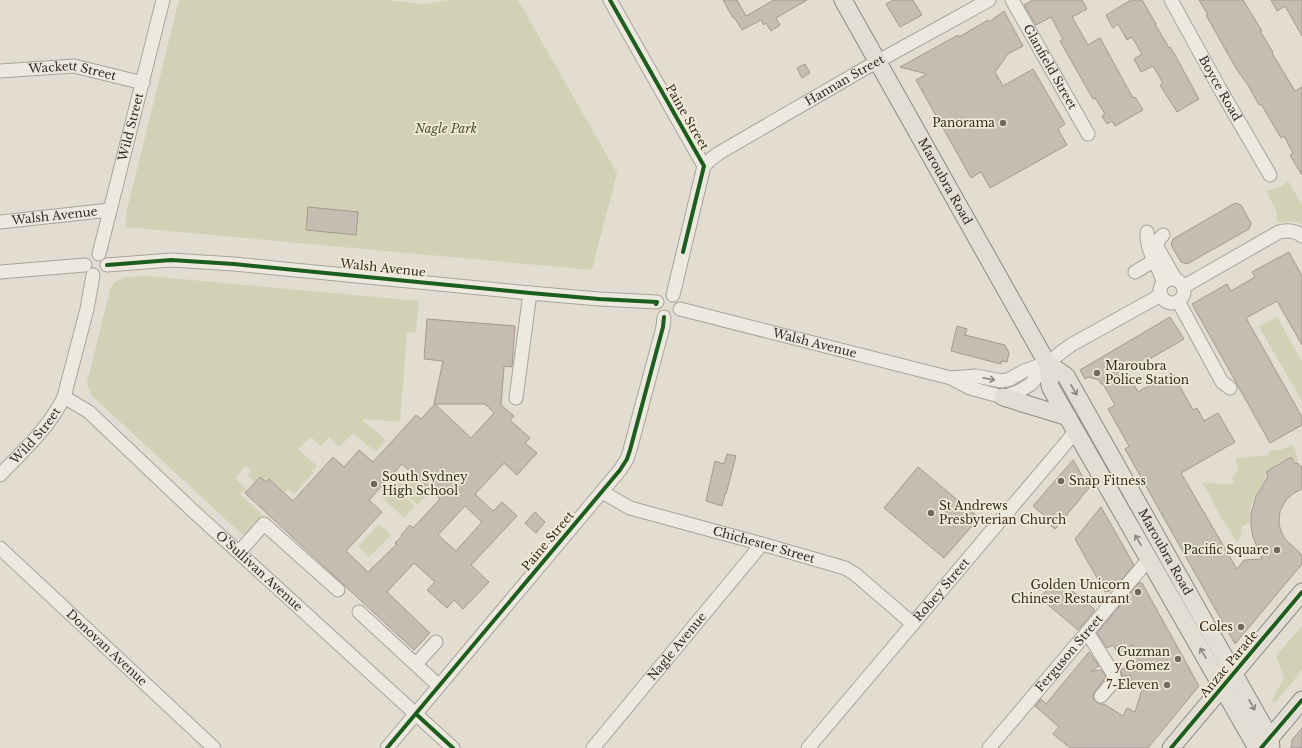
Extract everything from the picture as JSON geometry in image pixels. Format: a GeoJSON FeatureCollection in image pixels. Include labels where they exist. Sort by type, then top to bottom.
{"type":"FeatureCollection","features":[{"type":"Feature","properties":{"kind":"main road","name":"Maroubra Road"},"geometry":{"type":"LineString","coordinates":[[843,0],[1047,363],[1050,386],[1257,748]]}},
{"type":"Feature","properties":{"kind":"main road","name":"Maroubra Road"},"geometry":{"type":"LineString","coordinates":[[1047,363],[1066,376],[1234,673],[1268,744]]}},
{"type":"Feature","properties":{"kind":"main road"},"geometry":{"type":"LineString","coordinates":[[1003,398],[1072,424]]}},
{"type":"Feature","properties":{"kind":"main road","name":"Anzac Parade"},"geometry":{"type":"LineString","coordinates":[[1171,748],[1302,592]]}},
{"type":"Feature","properties":{"kind":"main road"},"geometry":{"type":"LineString","coordinates":[[1268,744],[1302,700]]}},
{"type":"Feature","properties":{"kind":"street","name":"Wild Street"},"geometry":{"type":"LineString","coordinates":[[101,248],[163,0]]}},
{"type":"Feature","properties":{"kind":"street","name":"Paine Street"},"geometry":{"type":"LineString","coordinates":[[610,0],[704,166],[673,295]]}},
{"type":"Feature","properties":{"kind":"street","name":"Hannan Street"},"geometry":{"type":"LineString","coordinates":[[704,166],[710,159],[719,153],[989,0]]}},
{"type":"Feature","properties":{"kind":"street","name":"Glanfield Street"},"geometry":{"type":"LineString","coordinates":[[1012,0],[1088,134]]}},
{"type":"Feature","properties":{"kind":"street","name":"Boyce Road"},"geometry":{"type":"LineString","coordinates":[[1171,0],[1270,175]]}},
{"type":"Feature","properties":{"kind":"street","name":"Wackett Street"},"geometry":{"type":"LineString","coordinates":[[0,71],[74,66],[143,83]]}},
{"type":"Feature","properties":{"kind":"street","name":"Walsh Avenue"},"geometry":{"type":"LineString","coordinates":[[0,222],[109,216]]}},
{"type":"Feature","properties":{"kind":"street"},"geometry":{"type":"LineString","coordinates":[[1003,398],[1018,392],[1031,384],[1047,363],[1071,346],[1162,289],[1169,280],[1179,283],[1279,232],[1290,231],[1301,235]]}},
{"type":"Feature","properties":{"kind":"street"},"geometry":{"type":"LineString","coordinates":[[1148,232],[1148,245],[1160,260],[1179,283],[1183,293],[1178,301],[1175,302],[1168,302],[1162,298],[1160,260],[1157,243],[1163,235]]}},
{"type":"Feature","properties":{"kind":"street"},"geometry":{"type":"LineString","coordinates":[[0,272],[89,270],[96,275],[103,273],[107,265],[101,248],[87,259],[89,270]]}},
{"type":"Feature","properties":{"kind":"street","name":"Walsh Avenue"},"geometry":{"type":"LineString","coordinates":[[107,265],[171,260],[234,264],[530,293],[657,302]]}},
{"type":"Feature","properties":{"kind":"street"},"geometry":{"type":"LineString","coordinates":[[1135,272],[1160,260]]}},
{"type":"Feature","properties":{"kind":"street","name":"Wild Street"},"geometry":{"type":"LineString","coordinates":[[0,476],[42,430],[58,410],[64,397],[87,309],[89,270]]}},
{"type":"Feature","properties":{"kind":"street"},"geometry":{"type":"LineString","coordinates":[[516,398],[530,293]]}},
{"type":"Feature","properties":{"kind":"street"},"geometry":{"type":"LineString","coordinates":[[664,294],[673,295],[677,298],[680,309],[675,315],[668,318],[664,317],[656,308],[657,302],[664,294]]}},
{"type":"Feature","properties":{"kind":"street"},"geometry":{"type":"LineString","coordinates":[[1178,301],[1226,385]]}},
{"type":"Feature","properties":{"kind":"street","name":"Walsh Avenue"},"geometry":{"type":"LineString","coordinates":[[680,309],[951,378],[970,388],[1003,398]]}},
{"type":"Feature","properties":{"kind":"street","name":"Paine Street"},"geometry":{"type":"LineString","coordinates":[[387,748],[620,470],[628,455],[663,327],[664,317]]}},
{"type":"Feature","properties":{"kind":"street","name":"Walsh Avenue"},"geometry":{"type":"LineString","coordinates":[[951,378],[976,376],[1002,381],[1047,363]]}},
{"type":"Feature","properties":{"kind":"street","name":"O'Sullivan Avenue"},"geometry":{"type":"LineString","coordinates":[[64,397],[89,412],[452,748]]}},
{"type":"Feature","properties":{"kind":"street","name":"Robey Street"},"geometry":{"type":"LineString","coordinates":[[808,748],[913,624],[1072,424]]}},
{"type":"Feature","properties":{"kind":"street","name":"Chichester Street"},"geometry":{"type":"LineString","coordinates":[[602,492],[630,508],[845,568],[913,624]]}},
{"type":"Feature","properties":{"kind":"street"},"geometry":{"type":"LineString","coordinates":[[239,552],[264,524],[338,590]]}},
{"type":"Feature","properties":{"kind":"street","name":"Nagle Avenue"},"geometry":{"type":"LineString","coordinates":[[593,748],[762,544]]}},
{"type":"Feature","properties":{"kind":"street","name":"Donovan Avenue"},"geometry":{"type":"LineString","coordinates":[[0,548],[214,748]]}},
{"type":"Feature","properties":{"kind":"street","name":"Ferguson Street"},"geometry":{"type":"LineString","coordinates":[[989,748],[1149,559]]}},
{"type":"Feature","properties":{"kind":"street"},"geometry":{"type":"LineString","coordinates":[[359,612],[439,686]]}},
{"type":"Feature","properties":{"kind":"street"},"geometry":{"type":"LineString","coordinates":[[1087,632],[1114,675],[1114,680],[1101,696]]}},
{"type":"Feature","properties":{"kind":"street"},"geometry":{"type":"LineString","coordinates":[[416,664],[436,642]]}},
{"type":"Feature","properties":{"kind":"green space","name":"Nagle Park"},"geometry":{"type":"Polygon","coordinates":[[[179,0],[386,0],[423,4],[451,0],[518,0],[617,173],[592,270],[125,227],[127,210],[179,0]]]}},
{"type":"Feature","properties":{"kind":"green space"},"geometry":{"type":"Polygon","coordinates":[[[1288,181],[1302,205],[1302,225],[1294,221],[1277,223],[1277,212],[1266,191],[1281,187],[1288,181]]]}},
{"type":"Feature","properties":{"kind":"green space"},"geometry":{"type":"Polygon","coordinates":[[[149,276],[419,301],[416,333],[407,332],[400,422],[362,420],[386,440],[376,452],[353,434],[339,447],[329,437],[321,446],[311,437],[298,449],[317,466],[312,471],[313,473],[294,495],[288,489],[284,493],[269,479],[266,482],[260,477],[255,482],[247,475],[251,471],[246,466],[235,478],[247,490],[245,493],[243,491],[240,494],[265,517],[246,538],[91,395],[87,383],[110,289],[117,281],[126,277],[149,276]]]}},
{"type":"Feature","properties":{"kind":"green space"},"geometry":{"type":"Polygon","coordinates":[[[1277,317],[1302,361],[1302,401],[1259,327],[1277,317]]]}},
{"type":"Feature","properties":{"kind":"green space"},"geometry":{"type":"Polygon","coordinates":[[[1292,444],[1295,449],[1298,462],[1295,463],[1291,457],[1265,472],[1264,474],[1267,478],[1254,497],[1250,509],[1249,523],[1242,526],[1240,538],[1236,543],[1202,483],[1230,484],[1234,482],[1232,478],[1237,472],[1238,467],[1235,460],[1237,458],[1268,455],[1272,451],[1283,449],[1292,444]]]}},
{"type":"Feature","properties":{"kind":"green space"},"geometry":{"type":"Polygon","coordinates":[[[405,472],[428,494],[417,505],[394,484],[405,472]]]}},
{"type":"Feature","properties":{"kind":"green space"},"geometry":{"type":"Polygon","coordinates":[[[392,485],[415,506],[404,518],[381,497],[392,485]]]}},
{"type":"Feature","properties":{"kind":"green space"},"geometry":{"type":"Polygon","coordinates":[[[379,524],[391,535],[369,557],[358,546],[379,524]]]}},
{"type":"Feature","properties":{"kind":"green space"},"geometry":{"type":"Polygon","coordinates":[[[1302,626],[1302,670],[1275,703],[1272,700],[1284,678],[1276,656],[1302,626]]]}},
{"type":"Feature","properties":{"kind":"building"},"geometry":{"type":"Polygon","coordinates":[[[723,0],[737,0],[746,16],[774,0],[807,0],[776,18],[780,25],[771,31],[766,23],[764,25],[761,20],[742,30],[723,0]]]}},
{"type":"Feature","properties":{"kind":"building"},"geometry":{"type":"Polygon","coordinates":[[[893,0],[913,0],[922,15],[900,27],[886,4],[893,0]]]}},
{"type":"Feature","properties":{"kind":"building"},"geometry":{"type":"Polygon","coordinates":[[[1033,0],[1082,0],[1087,9],[1072,17],[1088,45],[1100,38],[1133,98],[1135,97],[1143,110],[1115,126],[1112,121],[1107,124],[1102,116],[1105,114],[1095,98],[1093,99],[1060,41],[1063,39],[1051,17],[1036,25],[1024,5],[1033,0]]]}},
{"type":"Feature","properties":{"kind":"building"},"geometry":{"type":"Polygon","coordinates":[[[1131,0],[1142,0],[1199,99],[1177,112],[1160,85],[1163,83],[1153,66],[1141,72],[1134,59],[1142,54],[1132,37],[1127,40],[1118,24],[1113,28],[1106,15],[1131,0]]]}},
{"type":"Feature","properties":{"kind":"building"},"geometry":{"type":"Polygon","coordinates":[[[1199,0],[1243,0],[1295,91],[1302,87],[1302,175],[1290,155],[1293,153],[1284,136],[1281,138],[1261,104],[1259,105],[1248,85],[1237,70],[1199,0]]]}},
{"type":"Feature","properties":{"kind":"building"},"geometry":{"type":"Polygon","coordinates":[[[1271,0],[1302,0],[1302,36],[1285,6],[1277,11],[1271,0]]]}},
{"type":"Feature","properties":{"kind":"building"},"geometry":{"type":"Polygon","coordinates":[[[1004,11],[1023,46],[1008,54],[995,72],[1003,86],[1033,69],[1065,124],[1058,129],[1067,145],[990,188],[981,172],[971,178],[916,80],[927,74],[900,67],[958,35],[959,37],[988,20],[989,22],[1004,11]]]}},
{"type":"Feature","properties":{"kind":"building"},"geometry":{"type":"Polygon","coordinates":[[[805,64],[810,73],[802,78],[797,68],[805,64]]]}},
{"type":"Feature","properties":{"kind":"building"},"geometry":{"type":"Polygon","coordinates":[[[1235,203],[1241,205],[1251,223],[1249,229],[1187,264],[1181,262],[1171,245],[1173,239],[1235,203]]]}},
{"type":"Feature","properties":{"kind":"building"},"geometry":{"type":"Polygon","coordinates":[[[308,207],[358,212],[356,235],[306,230],[308,207]]]}},
{"type":"Feature","properties":{"kind":"building"},"geometry":{"type":"Polygon","coordinates":[[[1289,252],[1302,276],[1302,345],[1277,301],[1246,318],[1302,417],[1302,425],[1270,443],[1192,304],[1227,284],[1231,291],[1255,277],[1252,272],[1289,252]]]}},
{"type":"Feature","properties":{"kind":"building"},"geometry":{"type":"Polygon","coordinates":[[[1170,317],[1184,339],[1127,372],[1138,392],[1172,372],[1193,410],[1197,408],[1204,421],[1218,413],[1235,442],[1181,473],[1237,569],[1244,560],[1262,559],[1253,537],[1251,513],[1256,496],[1268,477],[1266,472],[1291,457],[1295,464],[1298,463],[1299,466],[1302,466],[1302,489],[1294,493],[1286,500],[1280,511],[1279,522],[1284,538],[1302,555],[1302,564],[1235,644],[1125,449],[1129,446],[1108,409],[1115,405],[1103,384],[1101,384],[1099,380],[1088,377],[1085,379],[1080,370],[1170,317]]]}},
{"type":"Feature","properties":{"kind":"building"},"geometry":{"type":"Polygon","coordinates":[[[427,319],[515,326],[512,367],[504,366],[501,405],[514,416],[510,420],[530,438],[525,443],[537,453],[517,475],[504,463],[475,494],[493,511],[502,502],[517,516],[471,565],[489,582],[463,609],[454,600],[447,608],[427,590],[435,582],[414,563],[387,592],[430,633],[414,650],[245,493],[260,477],[266,482],[269,479],[293,501],[333,457],[344,467],[359,450],[373,462],[416,415],[421,419],[435,404],[443,361],[424,359],[427,319]],[[435,404],[471,438],[494,413],[485,404],[435,404]],[[402,464],[369,500],[382,512],[346,551],[368,572],[397,544],[395,543],[410,525],[413,528],[440,499],[402,464]],[[465,506],[438,535],[456,551],[482,522],[465,506]]]}},
{"type":"Feature","properties":{"kind":"building"},"geometry":{"type":"Polygon","coordinates":[[[957,326],[967,329],[965,335],[1005,345],[1009,353],[1007,362],[1002,361],[1001,364],[951,351],[957,326]]]}},
{"type":"Feature","properties":{"kind":"building"},"geometry":{"type":"Polygon","coordinates":[[[727,454],[736,456],[722,506],[706,501],[715,461],[724,464],[727,454]]]}},
{"type":"Feature","properties":{"kind":"building"},"geometry":{"type":"Polygon","coordinates":[[[1073,460],[1089,488],[1055,529],[1043,520],[1046,517],[1033,506],[1073,460]]]}},
{"type":"Feature","properties":{"kind":"building","name":"St Andrews Presbyterian Church"},"geometry":{"type":"Polygon","coordinates":[[[918,467],[979,518],[944,558],[884,508],[918,467]]]}},
{"type":"Feature","properties":{"kind":"building"},"geometry":{"type":"Polygon","coordinates":[[[1101,507],[1134,565],[1113,590],[1105,592],[1075,539],[1101,507]]]}},
{"type":"Feature","properties":{"kind":"building"},"geometry":{"type":"Polygon","coordinates":[[[535,512],[545,522],[536,533],[525,523],[535,512]]]}},
{"type":"Feature","properties":{"kind":"building"},"geometry":{"type":"Polygon","coordinates":[[[1057,578],[1095,610],[1078,630],[1040,598],[1057,578]]]}},
{"type":"Feature","properties":{"kind":"building"},"geometry":{"type":"Polygon","coordinates":[[[1139,583],[1142,583],[1199,686],[1148,748],[1070,748],[1053,734],[1059,727],[1035,706],[1041,699],[1046,704],[1089,652],[1099,666],[1091,671],[1102,670],[1106,677],[1093,694],[1093,698],[1096,702],[1099,704],[1104,704],[1123,716],[1127,708],[1135,712],[1143,686],[1130,684],[1131,676],[1122,676],[1120,669],[1135,668],[1132,645],[1118,654],[1113,645],[1107,648],[1097,633],[1139,583]]]}},
{"type":"Feature","properties":{"kind":"building"},"geometry":{"type":"Polygon","coordinates":[[[1302,728],[1302,748],[1291,748],[1292,740],[1302,728]]]}},
{"type":"Feature","properties":{"kind":"cycle path"},"geometry":{"type":"LineString","coordinates":[[610,0],[704,166],[683,252]]}},
{"type":"Feature","properties":{"kind":"cycle path"},"geometry":{"type":"LineString","coordinates":[[107,265],[171,260],[234,264],[530,293],[657,302],[656,304]]}},
{"type":"Feature","properties":{"kind":"cycle path"},"geometry":{"type":"LineString","coordinates":[[387,748],[620,470],[627,459],[630,450],[663,327],[664,317]]}},
{"type":"Feature","properties":{"kind":"cycle path"},"geometry":{"type":"LineString","coordinates":[[1171,748],[1302,592]]}},
{"type":"Feature","properties":{"kind":"cycle path"},"geometry":{"type":"LineString","coordinates":[[1261,748],[1302,700]]}},
{"type":"Feature","properties":{"kind":"cycle path"},"geometry":{"type":"LineString","coordinates":[[416,714],[453,748]]}},
{"type":"Feature","properties":{"kind":"place","name":"Panorama"},"geometry":{"type":"Point","coordinates":[1003,123]}},
{"type":"Feature","properties":{"kind":"place","name":"Maroubra Police Station"},"geometry":{"type":"Point","coordinates":[1097,373]}},
{"type":"Feature","properties":{"kind":"place","name":"Snap Fitness"},"geometry":{"type":"Point","coordinates":[1061,481]}},
{"type":"Feature","properties":{"kind":"place","name":"South Sydney High School"},"geometry":{"type":"Point","coordinates":[374,484]}},
{"type":"Feature","properties":{"kind":"place","name":"St Andrews Presbyterian Church"},"geometry":{"type":"Point","coordinates":[931,513]}},
{"type":"Feature","properties":{"kind":"place","name":"Pacific Square"},"geometry":{"type":"Point","coordinates":[1277,550]}},
{"type":"Feature","properties":{"kind":"place","name":"Golden Unicorn Chinese Restaurant"},"geometry":{"type":"Point","coordinates":[1138,592]}},
{"type":"Feature","properties":{"kind":"place","name":"Coles"},"geometry":{"type":"Point","coordinates":[1241,627]}},
{"type":"Feature","properties":{"kind":"place","name":"Guzman y Gomez"},"geometry":{"type":"Point","coordinates":[1178,659]}},
{"type":"Feature","properties":{"kind":"place","name":"7-Eleven"},"geometry":{"type":"Point","coordinates":[1167,685]}}]}
